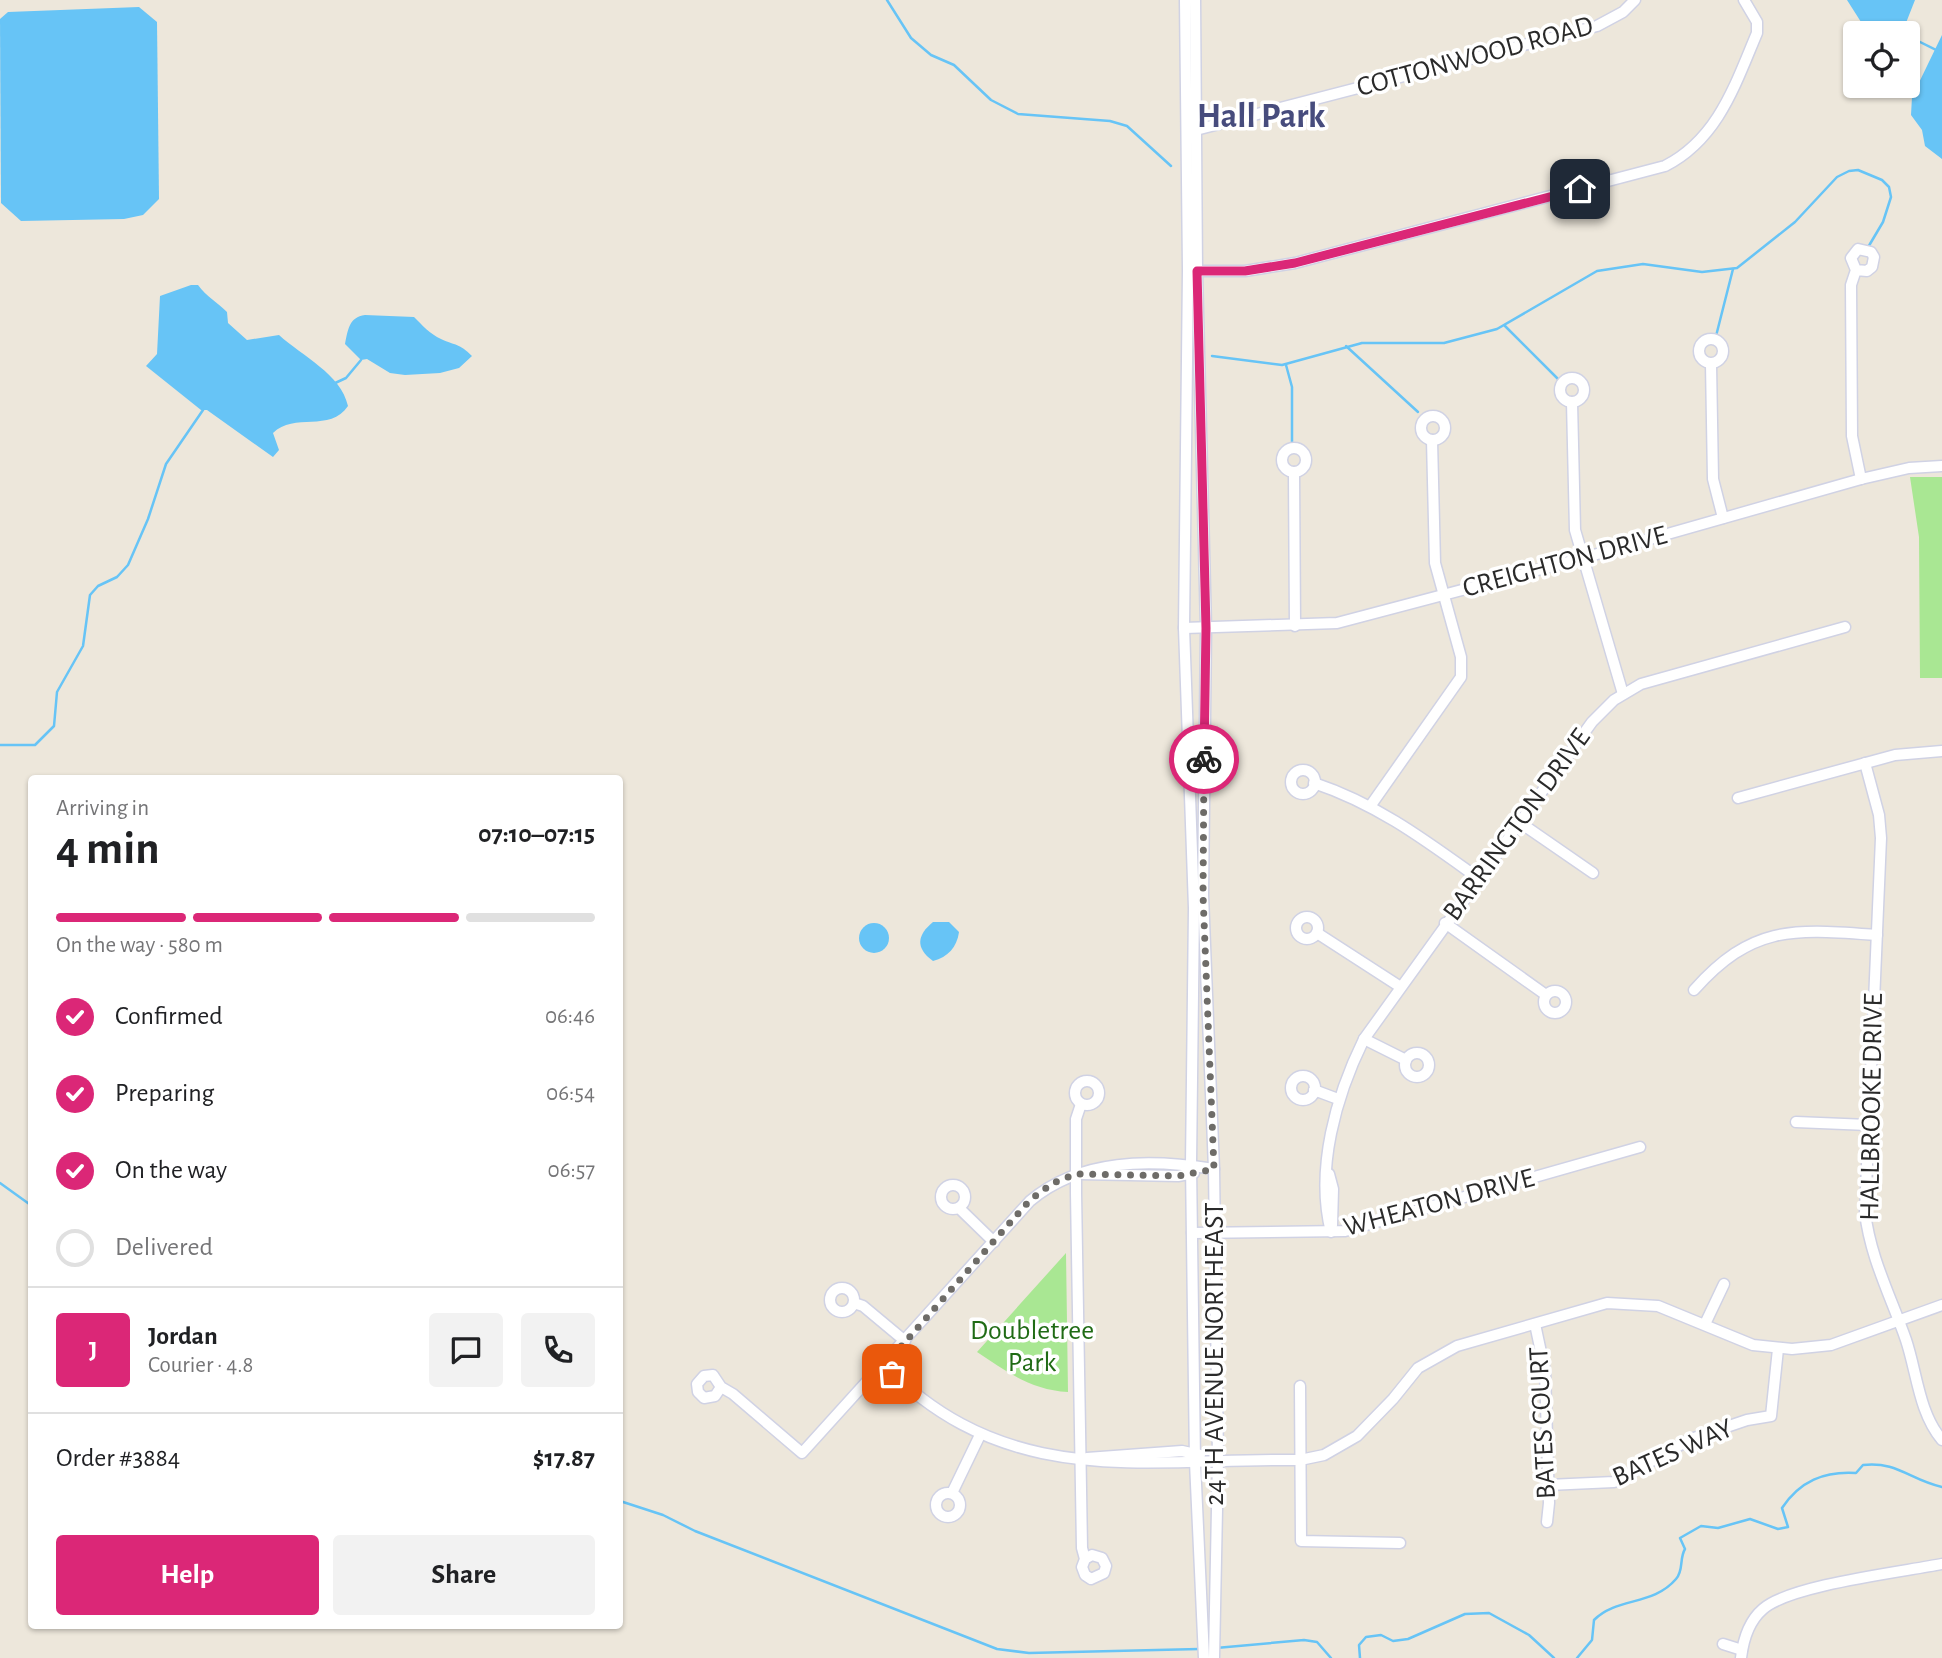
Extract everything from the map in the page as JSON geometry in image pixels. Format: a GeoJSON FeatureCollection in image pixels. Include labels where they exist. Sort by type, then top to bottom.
{"type":"FeatureCollection","features":[{"type":"Feature","properties":{"kind":"street","name":"24TH AVENUE NORTHEAST"},"geometry":{"type":"LineString","coordinates":[[1185,0],[1191,132]]}},
{"type":"Feature","properties":{"kind":"street","name":"24TH AVENUE NORTHEAST"},"geometry":{"type":"LineString","coordinates":[[1195,0],[1184,628],[1194,908],[1191,1170],[1195,1458],[1209,1655]]}},
{"type":"Feature","properties":{"kind":"street","name":"COTTONWOOD ROAD"},"geometry":{"type":"LineString","coordinates":[[1191,132],[1597,26],[1623,12],[1635,0]]}},
{"type":"Feature","properties":{"kind":"street"},"geometry":{"type":"LineString","coordinates":[[1192,271],[1245,271],[1295,263],[1665,166],[1701,141],[1721,113],[1757,33],[1756,22],[1744,1]]}},
{"type":"Feature","properties":{"kind":"street"},"geometry":{"type":"LineString","coordinates":[[1856,270],[1851,285],[1852,436],[1861,479]]}},
{"type":"Feature","properties":{"kind":"street","name":"24TH AVENUE NORTHEAST"},"geometry":{"type":"LineString","coordinates":[[1192,271],[1206,628],[1203,895],[1214,1169],[1218,1459],[1208,1625]]}},
{"type":"Feature","properties":{"kind":"street"},"geometry":{"type":"LineString","coordinates":[[1711,364],[1713,479],[1723,518]]}},
{"type":"Feature","properties":{"kind":"street"},"geometry":{"type":"LineString","coordinates":[[1572,402],[1574,519],[1623,694]]}},
{"type":"Feature","properties":{"kind":"street"},"geometry":{"type":"LineString","coordinates":[[1371,806],[1461,677],[1461,657],[1443,596],[1434,550],[1432,440]]}},
{"type":"Feature","properties":{"kind":"street","name":"CREIGHTON DRIVE"},"geometry":{"type":"LineString","coordinates":[[1184,628],[1337,623],[1583,558],[1861,479],[1909,468],[1942,466]]}},
{"type":"Feature","properties":{"kind":"street"},"geometry":{"type":"LineString","coordinates":[[1294,472],[1295,626]]}},
{"type":"Feature","properties":{"kind":"street","name":"BARRINGTON DRIVE"},"geometry":{"type":"LineString","coordinates":[[1331,1232],[1334,1209],[1328,1172],[1338,1099],[1364,1038],[1577,740],[1602,710],[1623,694],[1671,674],[1845,627]]}},
{"type":"Feature","properties":{"kind":"street"},"geometry":{"type":"LineString","coordinates":[[1738,798],[1903,753],[1942,751]]}},
{"type":"Feature","properties":{"kind":"street","name":"HALLBROOKE DRIVE"},"geometry":{"type":"LineString","coordinates":[[1865,763],[1880,824],[1866,1221],[1927,1415],[1942,1440]]}},
{"type":"Feature","properties":{"kind":"street"},"geometry":{"type":"LineString","coordinates":[[1314,783],[1371,806],[1399,821],[1478,878]]}},
{"type":"Feature","properties":{"kind":"street"},"geometry":{"type":"LineString","coordinates":[[1519,822],[1593,873]]}},
{"type":"Feature","properties":{"kind":"street"},"geometry":{"type":"LineString","coordinates":[[1446,923],[1546,995]]}},
{"type":"Feature","properties":{"kind":"street"},"geometry":{"type":"LineString","coordinates":[[1694,990],[1737,950],[1763,938],[1794,932],[1877,935]]}},
{"type":"Feature","properties":{"kind":"street"},"geometry":{"type":"LineString","coordinates":[[1317,933],[1399,986]]}},
{"type":"Feature","properties":{"kind":"street"},"geometry":{"type":"LineString","coordinates":[[1364,1038],[1406,1060]]}},
{"type":"Feature","properties":{"kind":"street"},"geometry":{"type":"LineString","coordinates":[[1314,1090],[1338,1099]]}},
{"type":"Feature","properties":{"kind":"street"},"geometry":{"type":"LineString","coordinates":[[1081,1104],[1076,1119],[1076,1174],[1085,1559]]}},
{"type":"Feature","properties":{"kind":"street"},"geometry":{"type":"LineString","coordinates":[[1796,1122],[1868,1125]]}},
{"type":"Feature","properties":{"kind":"street","name":"WHEATON DRIVE"},"geometry":{"type":"LineString","coordinates":[[1192,1233],[1331,1232],[1370,1224],[1640,1147]]}},
{"type":"Feature","properties":{"kind":"street"},"geometry":{"type":"LineString","coordinates":[[721,1387],[733,1394],[802,1453],[1042,1190],[1098,1166],[1178,1163],[1191,1170],[1214,1169]]}},
{"type":"Feature","properties":{"kind":"street"},"geometry":{"type":"LineString","coordinates":[[959,1208],[994,1242]]}},
{"type":"Feature","properties":{"kind":"street"},"geometry":{"type":"LineString","coordinates":[[1705,1324],[1724,1284]]}},
{"type":"Feature","properties":{"kind":"street"},"geometry":{"type":"LineString","coordinates":[[884,1366],[934,1408],[980,1435],[1028,1451],[1081,1458],[1182,1451],[1195,1458],[1300,1460],[1324,1455],[1357,1436],[1394,1399],[1418,1368],[1457,1346],[1607,1303],[1628,1302],[1658,1307],[1753,1345],[1777,1349],[1831,1345],[1942,1305]]}},
{"type":"Feature","properties":{"kind":"street"},"geometry":{"type":"LineString","coordinates":[[854,1303],[863,1306],[905,1341]]}},
{"type":"Feature","properties":{"kind":"street","name":"BATES COURT"},"geometry":{"type":"LineString","coordinates":[[1535,1324],[1545,1371],[1548,1485],[1546,1522]]}},
{"type":"Feature","properties":{"kind":"street","name":"BATES WAY"},"geometry":{"type":"LineString","coordinates":[[1548,1485],[1614,1482],[1691,1438],[1747,1420],[1771,1416],[1777,1349]]}},
{"type":"Feature","properties":{"kind":"street"},"geometry":{"type":"LineString","coordinates":[[1300,1386],[1301,1541],[1400,1543]]}},
{"type":"Feature","properties":{"kind":"street"},"geometry":{"type":"LineString","coordinates":[[952,1493],[980,1435]]}},
{"type":"Feature","properties":{"kind":"street"},"geometry":{"type":"LineString","coordinates":[[1723,1644],[1741,1654],[1755,1618],[1762,1609],[1793,1594],[1942,1564]]}},
{"type":"Feature","properties":{"kind":"green space"},"geometry":{"type":"Polygon","coordinates":[[[1910,477],[1942,477],[1942,678],[1920,678],[1919,537],[1910,477]]]}},
{"type":"Feature","properties":{"kind":"green space","name":"Doubletree Park"},"geometry":{"type":"Polygon","coordinates":[[[1066,1253],[1068,1392],[1031,1384],[977,1352],[1066,1253]]]}},
{"type":"Feature","properties":{"kind":"water"},"geometry":{"type":"Polygon","coordinates":[[[1847,0],[1915,0],[1907,21],[1860,21],[1847,0]]]}},
{"type":"Feature","properties":{"kind":"water"},"geometry":{"type":"Polygon","coordinates":[[[139,7],[157,22],[159,199],[143,215],[124,219],[21,221],[1,203],[0,19],[8,12],[139,7]]]}},
{"type":"Feature","properties":{"kind":"water"},"geometry":{"type":"Polygon","coordinates":[[[1942,35],[1942,159],[1925,146],[1922,130],[1911,115],[1912,98],[1920,98],[1920,80],[1942,35]]]}},
{"type":"Feature","properties":{"kind":"water"},"geometry":{"type":"Polygon","coordinates":[[[198,285],[227,312],[228,323],[247,340],[279,335],[320,366],[337,384],[348,406],[332,419],[291,424],[273,433],[279,450],[273,457],[207,410],[201,410],[146,366],[157,354],[160,296],[198,285]]]}},
{"type":"Feature","properties":{"kind":"water"},"geometry":{"type":"Polygon","coordinates":[[[365,315],[414,317],[433,335],[460,347],[472,356],[459,368],[440,373],[390,373],[367,359],[361,360],[345,344],[352,321],[365,315]]]}},
{"type":"Feature","properties":{"kind":"water"},"geometry":{"type":"Polygon","coordinates":[[[933,922],[949,922],[959,932],[951,951],[933,961],[923,951],[920,942],[933,922]]]}},
{"type":"Feature","properties":{"kind":"water"},"geometry":{"type":"Polygon","coordinates":[[[874,923],[885,927],[889,938],[885,949],[874,953],[863,949],[859,938],[863,927],[874,923]]]}},
{"type":"Feature","properties":{"kind":"waterway"},"geometry":{"type":"LineString","coordinates":[[887,0],[911,38],[931,55],[954,65],[991,100],[1018,114],[1110,121],[1127,126],[1171,166]]}},
{"type":"Feature","properties":{"kind":"waterway"},"geometry":{"type":"LineString","coordinates":[[1920,42],[1942,53]]}},
{"type":"Feature","properties":{"kind":"waterway"},"geometry":{"type":"LineString","coordinates":[[1212,356],[1282,365],[1362,343],[1444,343],[1497,329],[1597,271],[1643,264],[1702,272],[1737,268],[1795,222],[1837,177],[1849,171],[1858,170],[1882,180],[1889,187],[1891,197],[1883,222],[1867,249]]}},
{"type":"Feature","properties":{"kind":"waterway"},"geometry":{"type":"LineString","coordinates":[[1715,340],[1733,269]]}},
{"type":"Feature","properties":{"kind":"waterway"},"geometry":{"type":"LineString","coordinates":[[1505,326],[1562,383]]}},
{"type":"Feature","properties":{"kind":"waterway"},"geometry":{"type":"LineString","coordinates":[[1346,346],[1418,412]]}},
{"type":"Feature","properties":{"kind":"waterway"},"geometry":{"type":"LineString","coordinates":[[333,384],[346,378],[361,360]]}},
{"type":"Feature","properties":{"kind":"waterway"},"geometry":{"type":"LineString","coordinates":[[1286,365],[1292,387],[1292,448]]}},
{"type":"Feature","properties":{"kind":"waterway"},"geometry":{"type":"LineString","coordinates":[[0,745],[35,745],[54,726],[57,692],[83,646],[90,595],[98,586],[117,577],[128,565],[148,519],[166,464],[203,410]]}},
{"type":"Feature","properties":{"kind":"waterway"},"geometry":{"type":"LineString","coordinates":[[0,1183],[28,1203]]}},
{"type":"Feature","properties":{"kind":"waterway"},"geometry":{"type":"LineString","coordinates":[[1577,1658],[1592,1640],[1594,1620],[1613,1608],[1657,1594],[1676,1579],[1685,1549],[1680,1538],[1701,1526],[1718,1528],[1750,1519],[1778,1529],[1788,1527],[1782,1508],[1797,1491],[1823,1476],[1856,1473],[1863,1465],[1894,1468],[1942,1487]]}},
{"type":"Feature","properties":{"kind":"waterway"},"geometry":{"type":"LineString","coordinates":[[623,1502],[663,1515],[695,1531],[997,1649],[1029,1653],[1199,1649]]}},
{"type":"Feature","properties":{"kind":"waterway"},"geometry":{"type":"LineString","coordinates":[[1360,1658],[1359,1645],[1366,1637],[1381,1635],[1393,1641],[1408,1639],[1465,1614],[1489,1613],[1529,1635],[1554,1658]]}},
{"type":"Feature","properties":{"kind":"waterway"},"geometry":{"type":"LineString","coordinates":[[1216,1648],[1304,1640],[1317,1642],[1331,1658]]}},
{"type":"Feature","properties":{"kind":"way so far"},"geometry":{"type":"LineString","coordinates":[[892,1374],[884,1366],[1030,1200],[1042,1190],[1076,1174],[1178,1176],[1214,1169],[1203,895],[1204,759]]}},
{"type":"Feature","properties":{"kind":"district","name":"Hall Park"},"geometry":{"type":"Point","coordinates":[1261,116]}},
{"type":"Feature","properties":{"kind":"route"},"geometry":{"type":"LineString","coordinates":[[1204,759],[1206,628],[1197,271],[1259,270],[1295,263],[1580,189]]}}]}
